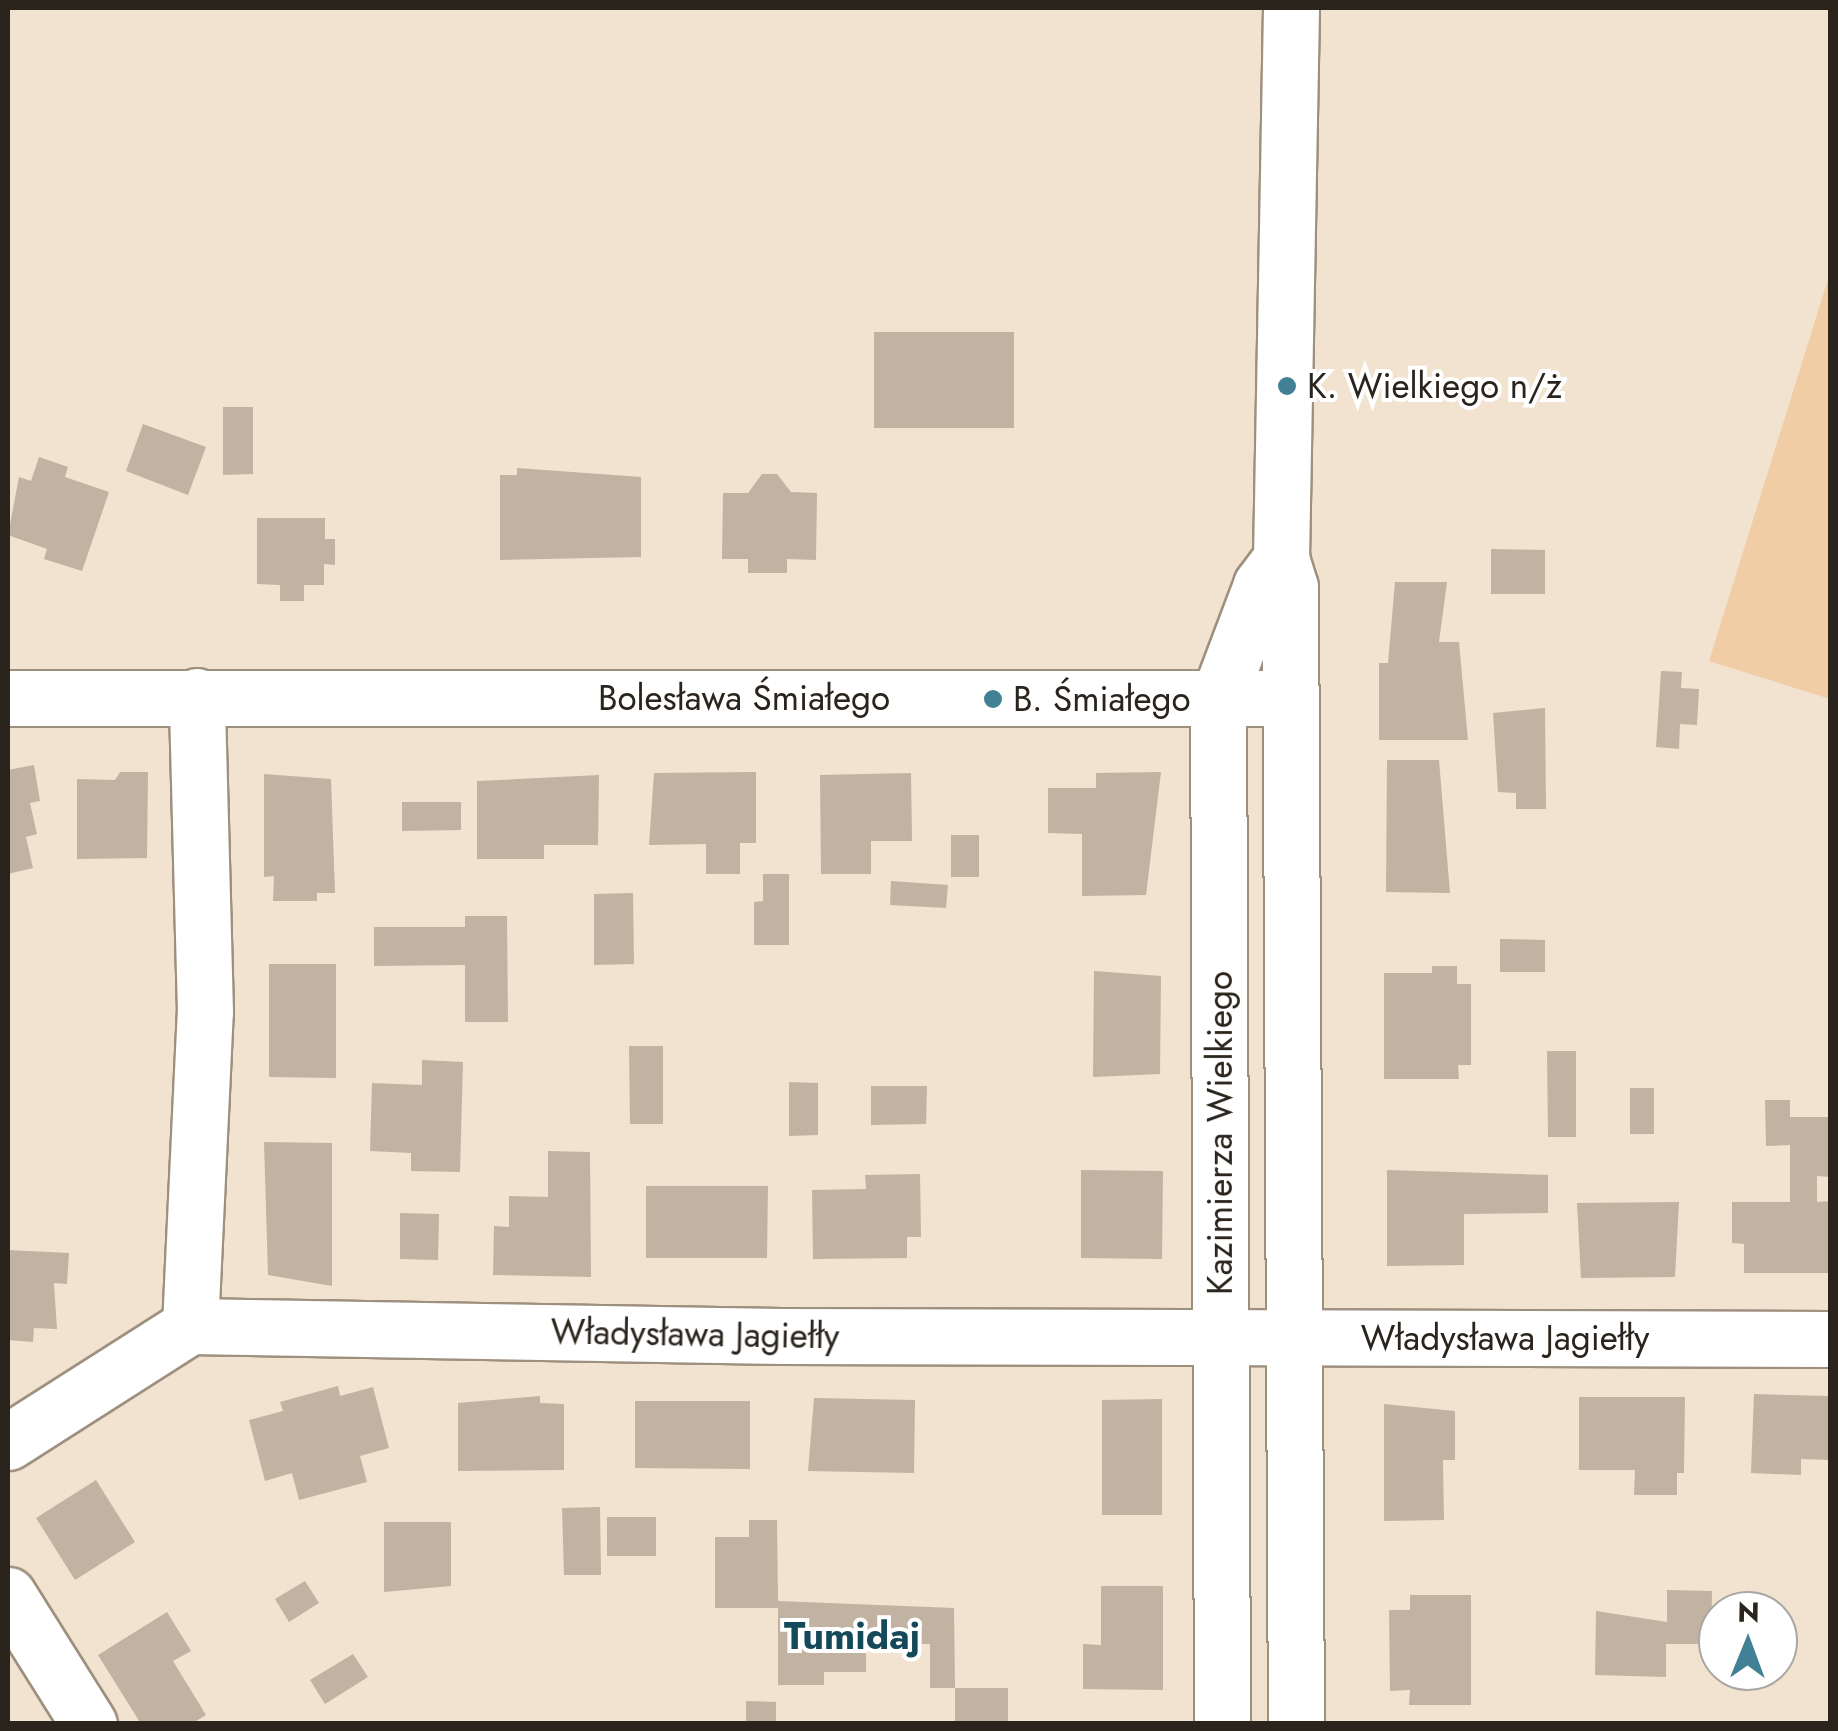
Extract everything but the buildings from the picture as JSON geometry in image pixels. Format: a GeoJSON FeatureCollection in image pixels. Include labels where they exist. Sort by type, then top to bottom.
{"type":"FeatureCollection","features":[{"type":"Feature","properties":{"kind":"street","name":"Kazimierza Wielkiego"},"geometry":{"type":"LineString","coordinates":[[1292,8],[1282,558],[1290,587],[1296,1724]]}},
{"type":"Feature","properties":{"kind":"street","name":"Kazimierza Wielkiego"},"geometry":{"type":"LineString","coordinates":[[1222,1724],[1218,700],[1261,585],[1282,558]]}},
{"type":"Feature","properties":{"kind":"street"},"geometry":{"type":"LineString","coordinates":[[8,1442],[190,1326],[205,1012],[197,696]]}},
{"type":"Feature","properties":{"kind":"street","name":"Bolesława Śmiałego"},"geometry":{"type":"LineString","coordinates":[[8,698],[1290,698]]}},
{"type":"Feature","properties":{"kind":"street","name":"Władysława Jagiełły"},"geometry":{"type":"LineString","coordinates":[[190,1326],[1220,1338],[1830,1339]]}},
{"type":"Feature","properties":{"kind":"street"},"geometry":{"type":"LineString","coordinates":[[8,1595],[89,1724]]}},
{"type":"Feature","properties":{"kind":"shaded area"},"geometry":{"type":"Polygon","coordinates":[[[1830,273],[1830,699],[1709,661],[1830,273]]]}},
{"type":"Feature","properties":{"kind":"place","name":"K. Wielkiego n/ż"},"geometry":{"type":"Point","coordinates":[1287,386]}},
{"type":"Feature","properties":{"kind":"place","name":"B. Śmiałego"},"geometry":{"type":"Point","coordinates":[993,699]}},
{"type":"Feature","properties":{"kind":"district","name":"Tumidaj"},"geometry":{"type":"Point","coordinates":[852,1636]}}]}
